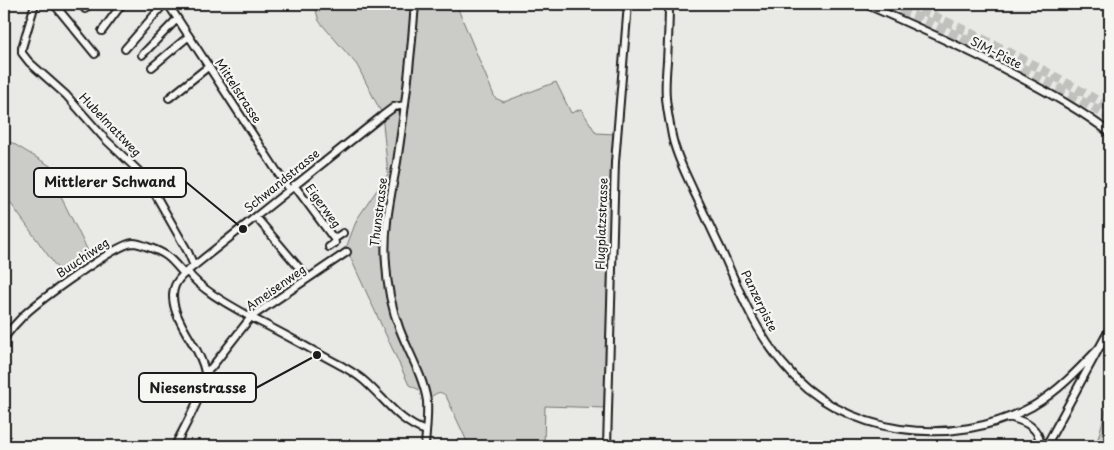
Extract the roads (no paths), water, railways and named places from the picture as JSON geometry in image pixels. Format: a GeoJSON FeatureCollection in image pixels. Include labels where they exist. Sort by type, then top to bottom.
{"type":"FeatureCollection","features":[{"type":"Feature","properties":{"kind":"street","name":"Hubelmattweg"},"geometry":{"type":"LineString","coordinates":[[35,4],[22,48],[22,54],[146,178],[194,266]]}},
{"type":"Feature","properties":{"kind":"street"},"geometry":{"type":"LineString","coordinates":[[54,4],[95,54]]}},
{"type":"Feature","properties":{"kind":"street"},"geometry":{"type":"LineString","coordinates":[[102,31],[122,4]]}},
{"type":"Feature","properties":{"kind":"street"},"geometry":{"type":"LineString","coordinates":[[125,49],[166,4]]}},
{"type":"Feature","properties":{"kind":"street","name":"Mittelstrasse"},"geometry":{"type":"LineString","coordinates":[[166,4],[291,188]]}},
{"type":"Feature","properties":{"kind":"street","name":"Thunstrasse"},"geometry":{"type":"LineString","coordinates":[[414,4],[405,105],[385,239],[390,296],[398,326],[425,391],[427,409],[424,446]]}},
{"type":"Feature","properties":{"kind":"street","name":"Flugplatzstrasse"},"geometry":{"type":"LineString","coordinates":[[607,446],[615,162],[628,4]]}},
{"type":"Feature","properties":{"kind":"street","name":"Panzerpiste"},"geometry":{"type":"LineString","coordinates":[[670,4],[666,88],[667,109],[676,150],[757,326],[773,352],[803,385],[830,405],[854,418],[879,427],[914,433],[935,434],[974,430],[1012,418],[1032,408],[1060,388],[1101,346]]}},
{"type":"Feature","properties":{"kind":"street","name":"SIM-Piste"},"geometry":{"type":"LineString","coordinates":[[865,4],[938,36],[1005,70],[1076,109],[1110,133]]}},
{"type":"Feature","properties":{"kind":"street"},"geometry":{"type":"LineString","coordinates":[[142,55],[178,19]]}},
{"type":"Feature","properties":{"kind":"street"},"geometry":{"type":"LineString","coordinates":[[152,67],[188,36]]}},
{"type":"Feature","properties":{"kind":"street"},"geometry":{"type":"LineString","coordinates":[[169,98],[208,67]]}},
{"type":"Feature","properties":{"kind":"street","name":"Schwandstrasse"},"geometry":{"type":"LineString","coordinates":[[205,372],[174,305],[173,294],[177,281],[185,272],[391,109],[405,105]]}},
{"type":"Feature","properties":{"kind":"street","name":"Eigerweg"},"geometry":{"type":"LineString","coordinates":[[291,188],[334,239],[336,243],[329,247]]}},
{"type":"Feature","properties":{"kind":"street"},"geometry":{"type":"LineString","coordinates":[[256,217],[306,276]]}},
{"type":"Feature","properties":{"kind":"street","name":"Eigerweg"},"geometry":{"type":"LineString","coordinates":[[334,239],[343,233]]}},
{"type":"Feature","properties":{"kind":"street","name":"Buuchiweg"},"geometry":{"type":"LineString","coordinates":[[4,338],[18,321],[32,309],[95,263],[122,246],[137,244],[163,253],[209,292],[251,317],[352,371],[404,419],[426,431]]}},
{"type":"Feature","properties":{"kind":"street","name":"Ameisenweg"},"geometry":{"type":"LineString","coordinates":[[205,372],[211,368],[251,317],[347,252]]}},
{"type":"Feature","properties":{"kind":"street","name":"Panzerpiste"},"geometry":{"type":"LineString","coordinates":[[1046,446],[1110,328]]}},
{"type":"Feature","properties":{"kind":"street"},"geometry":{"type":"LineString","coordinates":[[175,446],[202,390],[205,372]]}},
{"type":"Feature","properties":{"kind":"street"},"geometry":{"type":"LineString","coordinates":[[1012,418],[1027,423],[1033,428],[1038,434],[1040,446]]}},
{"type":"Feature","properties":{"kind":"tunnel"},"geometry":{"type":"LineString","coordinates":[[888,4],[1001,57],[1056,86],[1110,118]]}},
{"type":"Feature","properties":{"kind":"tunnel"},"geometry":{"type":"LineString","coordinates":[[908,4],[1011,53],[1110,108]]}},
{"type":"Feature","properties":{"kind":"place","name":"Mittlerer Schwand"},"geometry":{"type":"Point","coordinates":[243,229]}},
{"type":"Feature","properties":{"kind":"place","name":"Niesenstrasse"},"geometry":{"type":"Point","coordinates":[317,355]}}]}
